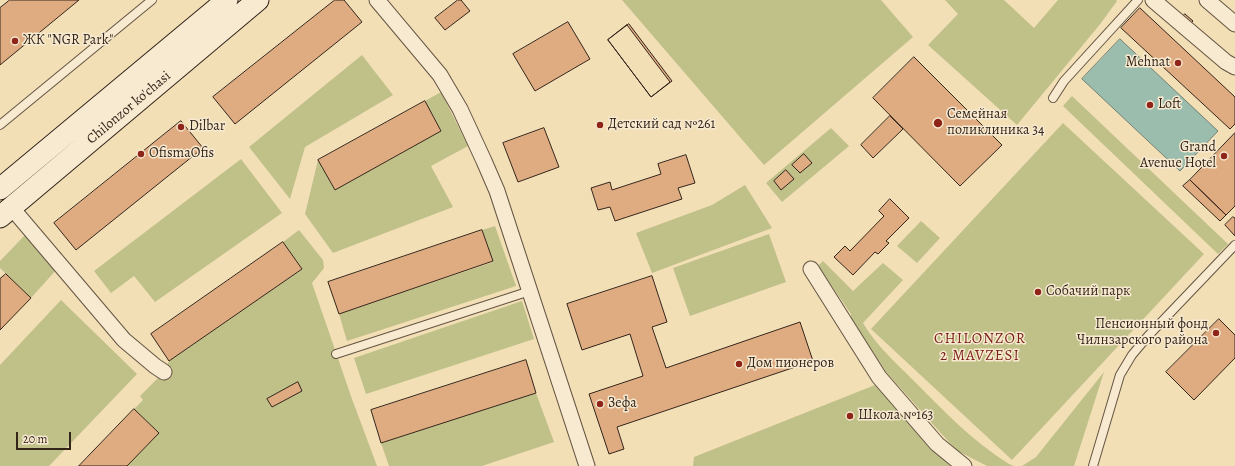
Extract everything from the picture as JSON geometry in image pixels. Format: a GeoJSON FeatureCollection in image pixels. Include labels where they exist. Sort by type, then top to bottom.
{"type":"FeatureCollection","features":[{"type":"Feature","properties":{"kind":"main road","name":"Chilonzor ko'chasi"},"geometry":{"type":"LineString","coordinates":[[2,183],[226,0]]}},
{"type":"Feature","properties":{"kind":"main road","name":"Chilonzor ko'chasi"},"geometry":{"type":"LineString","coordinates":[[6,212],[251,2]]}},
{"type":"Feature","properties":{"kind":"street"},"geometry":{"type":"LineString","coordinates":[[377,0],[440,75],[460,109],[484,161],[497,191],[587,466]]}},
{"type":"Feature","properties":{"kind":"street"},"geometry":{"type":"LineString","coordinates":[[1153,0],[1232,61]]}},
{"type":"Feature","properties":{"kind":"street"},"geometry":{"type":"LineString","coordinates":[[1207,0],[1235,24]]}},
{"type":"Feature","properties":{"kind":"street"},"geometry":{"type":"LineString","coordinates":[[6,212],[124,340],[164,372]]}},
{"type":"Feature","properties":{"kind":"street"},"geometry":{"type":"LineString","coordinates":[[811,269],[879,377],[937,444],[964,466]]}},
{"type":"Feature","properties":{"kind":"lane"},"geometry":{"type":"LineString","coordinates":[[0,125],[152,0]]}},
{"type":"Feature","properties":{"kind":"lane"},"geometry":{"type":"LineString","coordinates":[[1053,98],[1064,81],[1138,0]]}},
{"type":"Feature","properties":{"kind":"lane"},"geometry":{"type":"LineString","coordinates":[[1093,466],[1120,375],[1125,365],[1148,336],[1235,245]]}},
{"type":"Feature","properties":{"kind":"lane"},"geometry":{"type":"LineString","coordinates":[[336,354],[530,290]]}},
{"type":"Feature","properties":{"kind":"green space"},"geometry":{"type":"Polygon","coordinates":[[[622,0],[881,0],[913,37],[764,165],[622,0]]]}},
{"type":"Feature","properties":{"kind":"green space"},"geometry":{"type":"Polygon","coordinates":[[[945,0],[1004,0],[1034,28],[1058,0],[1117,1],[1101,23],[1017,125],[928,45],[958,14],[945,0]]]}},
{"type":"Feature","properties":{"kind":"green space"},"geometry":{"type":"Polygon","coordinates":[[[362,55],[393,95],[305,147],[290,199],[249,147],[362,55]]]}},
{"type":"Feature","properties":{"kind":"green space"},"geometry":{"type":"Polygon","coordinates":[[[441,92],[468,146],[431,166],[453,207],[333,253],[305,214],[318,160],[335,190],[441,131],[425,101],[441,92]]]}},
{"type":"Feature","properties":{"kind":"green space"},"geometry":{"type":"Polygon","coordinates":[[[1072,96],[1228,244],[1218,254],[1063,106],[1072,96]]]}},
{"type":"Feature","properties":{"kind":"green space","name":"Собачий парк"},"geometry":{"type":"Polygon","coordinates":[[[1063,123],[1204,254],[1012,460],[871,329],[1063,123]]]}},
{"type":"Feature","properties":{"kind":"green space"},"geometry":{"type":"Polygon","coordinates":[[[831,128],[849,146],[782,202],[766,183],[831,128]]]}},
{"type":"Feature","properties":{"kind":"green space"},"geometry":{"type":"Polygon","coordinates":[[[241,159],[282,213],[155,302],[134,276],[111,293],[94,271],[241,159]]]}},
{"type":"Feature","properties":{"kind":"green space"},"geometry":{"type":"Polygon","coordinates":[[[745,185],[772,228],[652,273],[636,233],[712,205],[745,185]]]}},
{"type":"Feature","properties":{"kind":"green space"},"geometry":{"type":"Polygon","coordinates":[[[921,221],[940,238],[917,263],[897,246],[921,221]]]}},
{"type":"Feature","properties":{"kind":"green space"},"geometry":{"type":"Polygon","coordinates":[[[495,226],[516,286],[347,341],[339,314],[493,262],[482,230],[495,226]]]}},
{"type":"Feature","properties":{"kind":"green space"},"geometry":{"type":"Polygon","coordinates":[[[299,230],[323,260],[324,268],[312,283],[377,466],[127,466],[159,433],[134,409],[143,400],[140,396],[164,372],[169,361],[302,269],[283,242],[299,230]]]}},
{"type":"Feature","properties":{"kind":"green space"},"geometry":{"type":"Polygon","coordinates":[[[769,234],[786,282],[690,316],[673,268],[769,234]]]}},
{"type":"Feature","properties":{"kind":"green space"},"geometry":{"type":"Polygon","coordinates":[[[25,235],[57,269],[31,298],[0,268],[0,261],[25,235]]]}},
{"type":"Feature","properties":{"kind":"green space"},"geometry":{"type":"Polygon","coordinates":[[[823,261],[853,291],[883,263],[903,280],[863,323],[886,352],[946,413],[982,445],[995,455],[1014,466],[987,466],[956,450],[886,372],[851,318],[851,314],[818,266],[823,261]]]}},
{"type":"Feature","properties":{"kind":"green space"},"geometry":{"type":"Polygon","coordinates":[[[61,300],[137,374],[49,466],[0,466],[0,365],[61,300]]]}},
{"type":"Feature","properties":{"kind":"green space"},"geometry":{"type":"Polygon","coordinates":[[[522,301],[534,339],[366,394],[354,358],[522,301]]]}},
{"type":"Feature","properties":{"kind":"green space"},"geometry":{"type":"Polygon","coordinates":[[[1104,372],[1074,466],[1022,466],[1036,457],[1104,372]]]}},
{"type":"Feature","properties":{"kind":"green space","name":"Школа №163"},"geometry":{"type":"Polygon","coordinates":[[[875,385],[950,466],[693,466],[694,457],[875,385]]]}},
{"type":"Feature","properties":{"kind":"green space"},"geometry":{"type":"Polygon","coordinates":[[[536,393],[554,442],[482,466],[389,466],[381,443],[536,393]]]}},
{"type":"Feature","properties":{"kind":"shaded area","name":"Loft"},"geometry":{"type":"Polygon","coordinates":[[[1120,39],[1218,131],[1180,171],[1082,79],[1120,39]]]}},
{"type":"Feature","properties":{"kind":"building","name":"ЖК \"NGR Park\""},"geometry":{"type":"Polygon","coordinates":[[[10,0],[79,0],[0,65],[0,8],[10,0]]]}},
{"type":"Feature","properties":{"kind":"building"},"geometry":{"type":"Polygon","coordinates":[[[335,0],[344,0],[362,22],[235,124],[213,97],[335,0]]]}},
{"type":"Feature","properties":{"kind":"building"},"geometry":{"type":"Polygon","coordinates":[[[458,0],[461,0],[470,11],[445,30],[435,18],[458,0]]]}},
{"type":"Feature","properties":{"kind":"building","name":"Mehnat"},"geometry":{"type":"Polygon","coordinates":[[[1140,8],[1235,97],[1235,124],[1230,129],[1121,28],[1140,8]]]}},
{"type":"Feature","properties":{"kind":"building"},"geometry":{"type":"Polygon","coordinates":[[[1185,14],[1193,21],[1186,28],[1179,21],[1185,14]]]}},
{"type":"Feature","properties":{"kind":"building"},"geometry":{"type":"Polygon","coordinates":[[[568,22],[590,59],[535,91],[513,54],[568,22]]]}},
{"type":"Feature","properties":{"kind":"building"},"geometry":{"type":"Polygon","coordinates":[[[629,24],[672,81],[651,97],[608,40],[629,24]]]}},
{"type":"Feature","properties":{"kind":"building"},"geometry":{"type":"Polygon","coordinates":[[[627,25],[670,82],[651,97],[608,40],[627,25]]]}},
{"type":"Feature","properties":{"kind":"building","name":"Семейная поликлиника 34"},"geometry":{"type":"Polygon","coordinates":[[[914,57],[1002,145],[960,186],[873,98],[914,57]]]}},
{"type":"Feature","properties":{"kind":"building"},"geometry":{"type":"Polygon","coordinates":[[[425,101],[441,131],[335,190],[318,160],[425,101]]]}},
{"type":"Feature","properties":{"kind":"building"},"geometry":{"type":"Polygon","coordinates":[[[890,116],[903,129],[873,158],[861,145],[890,116]]]}},
{"type":"Feature","properties":{"kind":"building"},"geometry":{"type":"Polygon","coordinates":[[[181,121],[203,148],[76,250],[54,223],[181,121]]]}},
{"type":"Feature","properties":{"kind":"building"},"geometry":{"type":"Polygon","coordinates":[[[544,128],[559,167],[518,182],[503,143],[544,128]]]}},
{"type":"Feature","properties":{"kind":"building","name":"Grand Avenue Hotel"},"geometry":{"type":"Polygon","coordinates":[[[1235,133],[1235,206],[1226,215],[1190,180],[1235,133]]]}},
{"type":"Feature","properties":{"kind":"building"},"geometry":{"type":"Polygon","coordinates":[[[804,154],[812,163],[800,173],[792,165],[804,154]]]}},
{"type":"Feature","properties":{"kind":"building"},"geometry":{"type":"Polygon","coordinates":[[[686,155],[695,183],[678,188],[682,199],[615,221],[610,207],[598,210],[591,188],[610,182],[612,190],[661,174],[658,164],[686,155]]]}},
{"type":"Feature","properties":{"kind":"building"},"geometry":{"type":"Polygon","coordinates":[[[786,170],[794,179],[781,190],[774,181],[786,170]]]}},
{"type":"Feature","properties":{"kind":"building"},"geometry":{"type":"Polygon","coordinates":[[[1190,180],[1226,215],[1220,221],[1183,186],[1190,180]]]}},
{"type":"Feature","properties":{"kind":"building"},"geometry":{"type":"Polygon","coordinates":[[[890,199],[909,218],[886,241],[889,243],[878,254],[875,252],[853,275],[834,257],[845,246],[850,251],[884,216],[879,211],[890,199]]]}},
{"type":"Feature","properties":{"kind":"building"},"geometry":{"type":"Polygon","coordinates":[[[1233,217],[1235,218],[1235,236],[1225,225],[1233,217]]]}},
{"type":"Feature","properties":{"kind":"building"},"geometry":{"type":"Polygon","coordinates":[[[482,230],[493,261],[339,314],[328,282],[482,230]]]}},
{"type":"Feature","properties":{"kind":"building"},"geometry":{"type":"Polygon","coordinates":[[[283,242],[302,269],[169,361],[151,334],[283,242]]]}},
{"type":"Feature","properties":{"kind":"building"},"geometry":{"type":"Polygon","coordinates":[[[6,274],[31,298],[0,330],[0,279],[6,274]]]}},
{"type":"Feature","properties":{"kind":"building","name":"Дом пионеров"},"geometry":{"type":"Polygon","coordinates":[[[652,276],[667,322],[652,327],[666,368],[800,322],[813,361],[617,427],[624,449],[609,454],[589,394],[643,376],[630,334],[582,350],[567,304],[652,276]]]}},
{"type":"Feature","properties":{"kind":"building"},"geometry":{"type":"Polygon","coordinates":[[[1219,319],[1235,335],[1235,358],[1194,400],[1166,372],[1219,319]]]}},
{"type":"Feature","properties":{"kind":"building"},"geometry":{"type":"Polygon","coordinates":[[[526,360],[536,393],[381,443],[371,410],[526,360]]]}},
{"type":"Feature","properties":{"kind":"building"},"geometry":{"type":"Polygon","coordinates":[[[298,382],[302,391],[272,407],[267,399],[298,382]]]}},
{"type":"Feature","properties":{"kind":"building"},"geometry":{"type":"Polygon","coordinates":[[[134,409],[159,433],[127,466],[79,466],[134,409]]]}},
{"type":"Feature","properties":{"kind":"place","name":"ЖК \"NGR Park\""},"geometry":{"type":"Point","coordinates":[15,41]}},
{"type":"Feature","properties":{"kind":"place","name":"Mehnat"},"geometry":{"type":"Point","coordinates":[1178,63]}},
{"type":"Feature","properties":{"kind":"place","name":"Loft"},"geometry":{"type":"Point","coordinates":[1150,105]}},
{"type":"Feature","properties":{"kind":"place","name":"Семейная поликлиника 34"},"geometry":{"type":"Point","coordinates":[938,123]}},
{"type":"Feature","properties":{"kind":"place","name":"Детский сад №261"},"geometry":{"type":"Point","coordinates":[600,125]}},
{"type":"Feature","properties":{"kind":"place","name":"Dilbar"},"geometry":{"type":"Point","coordinates":[181,127]}},
{"type":"Feature","properties":{"kind":"place","name":"OfismaOfis"},"geometry":{"type":"Point","coordinates":[141,154]}},
{"type":"Feature","properties":{"kind":"place","name":"Grand Avenue Hotel"},"geometry":{"type":"Point","coordinates":[1224,156]}},
{"type":"Feature","properties":{"kind":"place","name":"Собачий парк"},"geometry":{"type":"Point","coordinates":[1038,292]}},
{"type":"Feature","properties":{"kind":"place","name":"Пенсионный фонд Чилнзарского района"},"geometry":{"type":"Point","coordinates":[1216,333]}},
{"type":"Feature","properties":{"kind":"place","name":"Дом пионеров"},"geometry":{"type":"Point","coordinates":[739,364]}},
{"type":"Feature","properties":{"kind":"place","name":"Зефа"},"geometry":{"type":"Point","coordinates":[600,404]}},
{"type":"Feature","properties":{"kind":"place","name":"Школа №163"},"geometry":{"type":"Point","coordinates":[850,416]}},
{"type":"Feature","properties":{"kind":"district","name":"CHILONZOR 2 MAVZESI"},"geometry":{"type":"Point","coordinates":[980,348]}}]}
